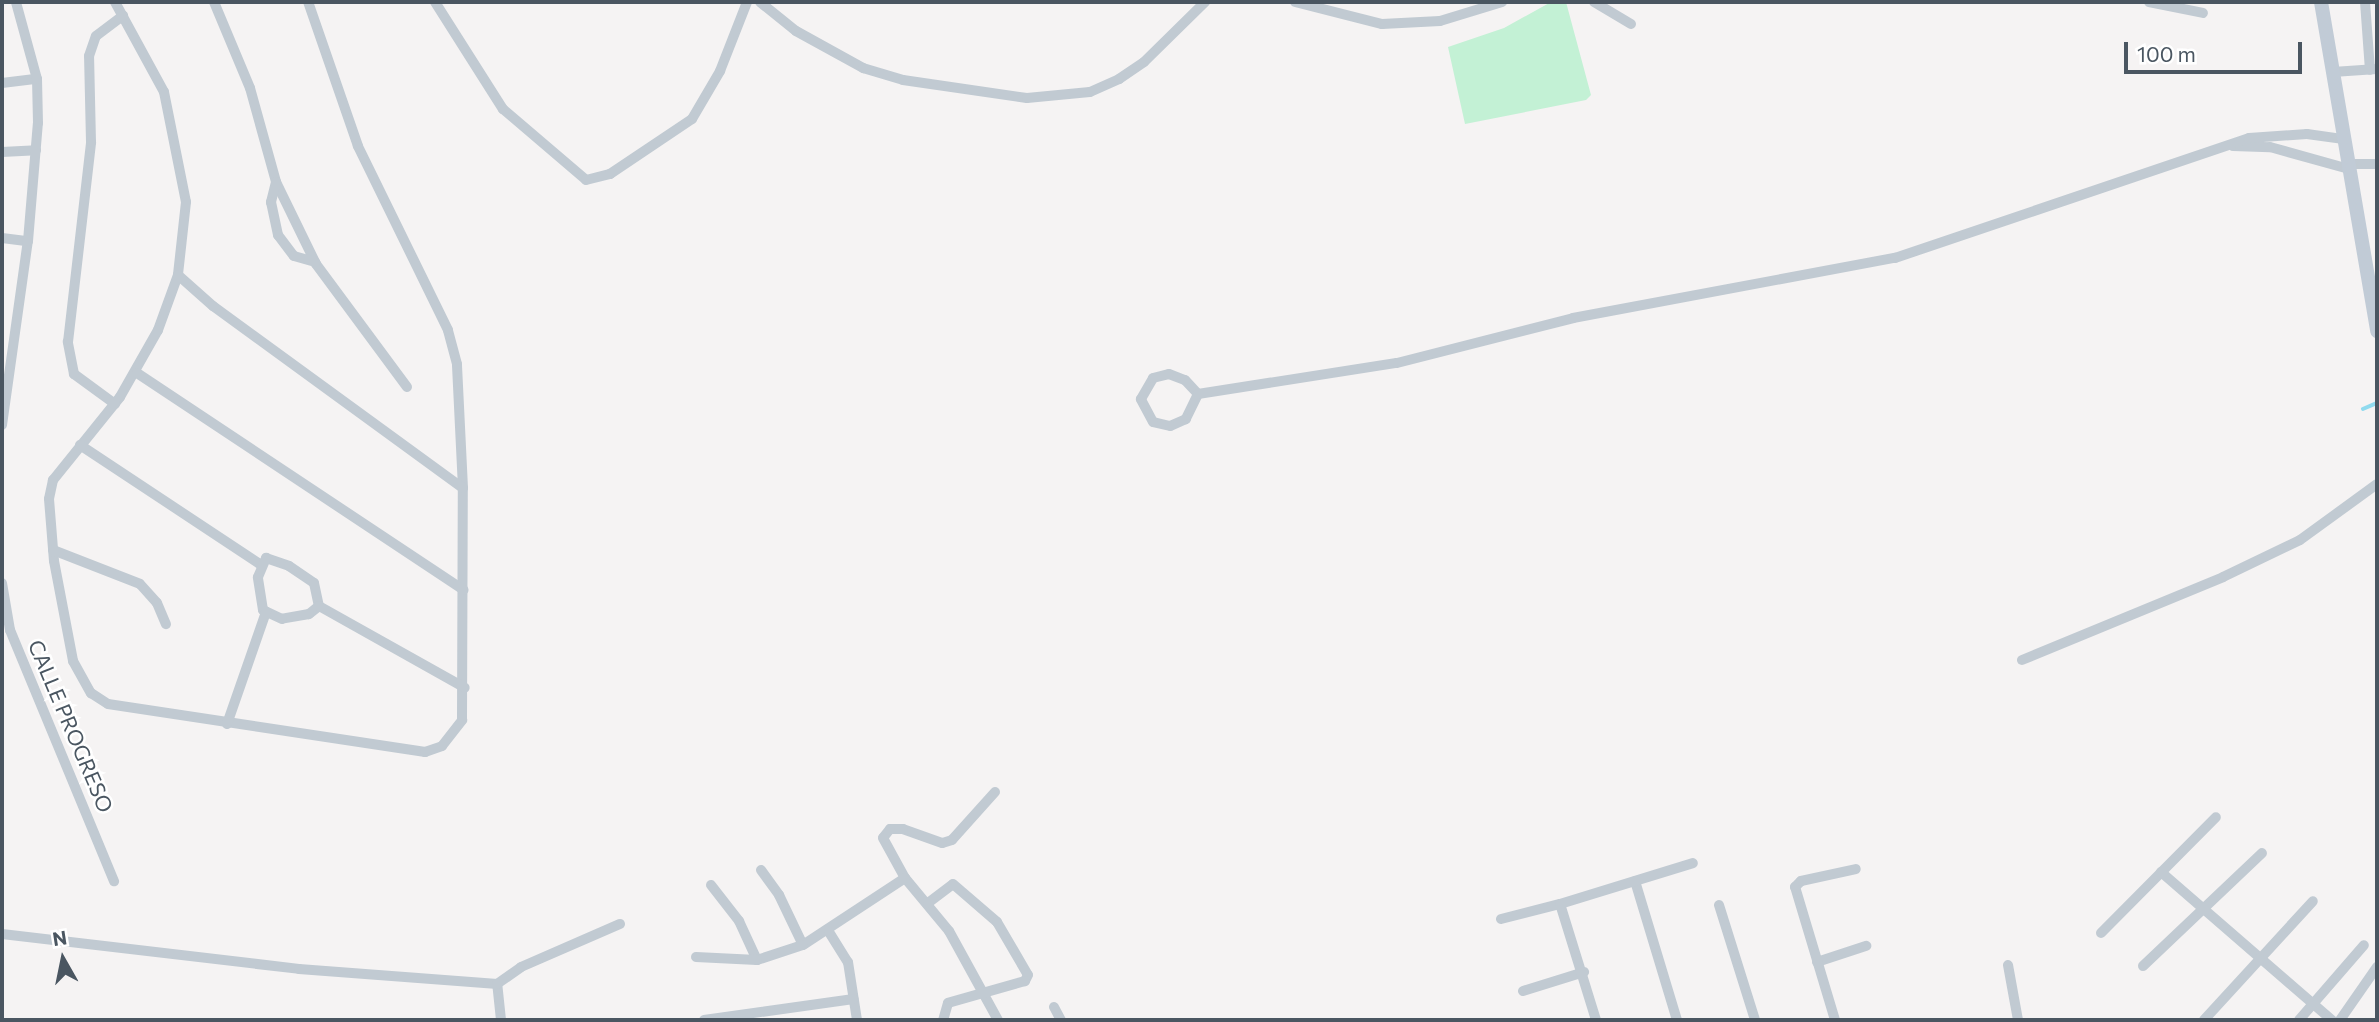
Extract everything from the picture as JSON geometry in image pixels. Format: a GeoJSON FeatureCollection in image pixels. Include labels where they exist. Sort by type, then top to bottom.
{"type":"FeatureCollection","features":[{"type":"Feature","properties":{"kind":"main road"},"geometry":{"type":"LineString","coordinates":[[2322,2],[2377,329]]}},
{"type":"Feature","properties":{"kind":"street"},"geometry":{"type":"LineString","coordinates":[[2,425],[28,241],[36,150],[37,79],[16,2]]}},
{"type":"Feature","properties":{"kind":"street"},"geometry":{"type":"LineString","coordinates":[[115,2],[164,92],[174,128],[186,202],[178,275],[137,373],[53,480],[49,499],[53,550],[73,661],[91,693],[108,704],[425,752],[442,746],[453,736],[462,720],[465,688],[461,401],[448,330],[358,146],[308,2]]}},
{"type":"Feature","properties":{"kind":"street"},"geometry":{"type":"LineString","coordinates":[[214,2],[250,88],[276,181],[315,262],[407,387]]}},
{"type":"Feature","properties":{"kind":"street"},"geometry":{"type":"LineString","coordinates":[[435,2],[482,82],[503,109],[586,180],[610,174],[692,119],[720,71],[747,2]]}},
{"type":"Feature","properties":{"kind":"street"},"geometry":{"type":"LineString","coordinates":[[760,2],[796,31],[863,68],[903,80],[1027,98],[1090,92],[1119,79],[1144,62],[1205,2]]}},
{"type":"Feature","properties":{"kind":"street"},"geometry":{"type":"LineString","coordinates":[[1295,2],[1382,24],[1440,21],[1502,2]]}},
{"type":"Feature","properties":{"kind":"street"},"geometry":{"type":"LineString","coordinates":[[1594,2],[1631,24]]}},
{"type":"Feature","properties":{"kind":"street"},"geometry":{"type":"LineString","coordinates":[[2149,2],[2203,13]]}},
{"type":"Feature","properties":{"kind":"street"},"geometry":{"type":"LineString","coordinates":[[2333,72],[2374,70],[2365,2]]}},
{"type":"Feature","properties":{"kind":"street"},"geometry":{"type":"LineString","coordinates":[[115,404],[74,374],[68,342],[91,142],[89,56],[96,36],[123,16]]}},
{"type":"Feature","properties":{"kind":"street"},"geometry":{"type":"LineString","coordinates":[[2,83],[37,79]]}},
{"type":"Feature","properties":{"kind":"street"},"geometry":{"type":"LineString","coordinates":[[1198,394],[1397,363],[1573,318],[1895,258],[2219,147],[2271,134],[2344,139]]}},
{"type":"Feature","properties":{"kind":"street"},"geometry":{"type":"LineString","coordinates":[[2297,153],[2301,134]]}},
{"type":"Feature","properties":{"kind":"street"},"geometry":{"type":"LineString","coordinates":[[2219,147],[2297,153],[2349,166],[2377,164]]}},
{"type":"Feature","properties":{"kind":"street"},"geometry":{"type":"LineString","coordinates":[[2,152],[36,150]]}},
{"type":"Feature","properties":{"kind":"street"},"geometry":{"type":"LineString","coordinates":[[276,181],[271,202],[278,235],[294,256],[315,262]]}},
{"type":"Feature","properties":{"kind":"street"},"geometry":{"type":"LineString","coordinates":[[2,238],[28,241]]}},
{"type":"Feature","properties":{"kind":"street"},"geometry":{"type":"LineString","coordinates":[[178,275],[213,306],[463,488]]}},
{"type":"Feature","properties":{"kind":"street"},"geometry":{"type":"LineString","coordinates":[[137,373],[463,590]]}},
{"type":"Feature","properties":{"kind":"street"},"geometry":{"type":"LineString","coordinates":[[1161,375],[1178,376],[1198,394],[1186,419],[1170,426],[1153,422],[1143,408],[1143,391],[1161,375]]}},
{"type":"Feature","properties":{"kind":"street"},"geometry":{"type":"LineString","coordinates":[[80,445],[260,564]]}},
{"type":"Feature","properties":{"kind":"street"},"geometry":{"type":"LineString","coordinates":[[2022,660],[2223,577],[2300,540],[2377,484]]}},
{"type":"Feature","properties":{"kind":"street"},"geometry":{"type":"LineString","coordinates":[[53,550],[140,584],[157,603],[166,624]]}},
{"type":"Feature","properties":{"kind":"street"},"geometry":{"type":"LineString","coordinates":[[227,724],[266,612],[258,577],[260,564],[266,558],[304,575],[320,596],[319,606],[309,614],[282,619],[266,612]]}},
{"type":"Feature","properties":{"kind":"street","name":"CALLE PROGRESO"},"geometry":{"type":"LineString","coordinates":[[2,583],[6,630],[114,881]]}},
{"type":"Feature","properties":{"kind":"street"},"geometry":{"type":"LineString","coordinates":[[319,606],[465,688]]}},
{"type":"Feature","properties":{"kind":"street"},"geometry":{"type":"LineString","coordinates":[[995,792],[952,840],[942,843],[919,833],[890,829],[883,838],[905,878],[928,903],[985,993],[998,1020]]}},
{"type":"Feature","properties":{"kind":"street"},"geometry":{"type":"LineString","coordinates":[[2101,933],[2216,817]]}},
{"type":"Feature","properties":{"kind":"street"},"geometry":{"type":"LineString","coordinates":[[2143,965],[2263,853]]}},
{"type":"Feature","properties":{"kind":"street"},"geometry":{"type":"LineString","coordinates":[[1501,919],[1560,904],[1693,863]]}},
{"type":"Feature","properties":{"kind":"street"},"geometry":{"type":"LineString","coordinates":[[1835,1020],[1795,887],[1801,881],[1856,869]]}},
{"type":"Feature","properties":{"kind":"street"},"geometry":{"type":"LineString","coordinates":[[761,870],[779,895],[803,945]]}},
{"type":"Feature","properties":{"kind":"street"},"geometry":{"type":"LineString","coordinates":[[2161,872],[2332,1020]]}},
{"type":"Feature","properties":{"kind":"street"},"geometry":{"type":"LineString","coordinates":[[696,957],[757,960],[803,945],[829,932],[905,878]]}},
{"type":"Feature","properties":{"kind":"street"},"geometry":{"type":"LineString","coordinates":[[1635,881],[1677,1020]]}},
{"type":"Feature","properties":{"kind":"street"},"geometry":{"type":"LineString","coordinates":[[928,903],[953,884],[997,922],[1014,944],[1028,975],[1025,981],[948,1003],[943,1020]]}},
{"type":"Feature","properties":{"kind":"street"},"geometry":{"type":"LineString","coordinates":[[710,885],[739,921],[757,960]]}},
{"type":"Feature","properties":{"kind":"street"},"geometry":{"type":"LineString","coordinates":[[2204,1020],[2313,901]]}},
{"type":"Feature","properties":{"kind":"street"},"geometry":{"type":"LineString","coordinates":[[1560,904],[1584,972],[1596,1020]]}},
{"type":"Feature","properties":{"kind":"street"},"geometry":{"type":"LineString","coordinates":[[1719,905],[1755,1020]]}},
{"type":"Feature","properties":{"kind":"street"},"geometry":{"type":"LineString","coordinates":[[2,934],[299,969],[409,974],[497,984],[521,967],[620,924]]}},
{"type":"Feature","properties":{"kind":"street"},"geometry":{"type":"LineString","coordinates":[[829,932],[848,962],[857,1020]]}},
{"type":"Feature","properties":{"kind":"street"},"geometry":{"type":"LineString","coordinates":[[1817,962],[1866,946]]}},
{"type":"Feature","properties":{"kind":"street"},"geometry":{"type":"LineString","coordinates":[[2299,1020],[2364,946]]}},
{"type":"Feature","properties":{"kind":"street"},"geometry":{"type":"LineString","coordinates":[[2008,965],[2018,1020]]}},
{"type":"Feature","properties":{"kind":"street"},"geometry":{"type":"LineString","coordinates":[[2340,1020],[2377,967]]}},
{"type":"Feature","properties":{"kind":"street"},"geometry":{"type":"LineString","coordinates":[[1523,991],[1584,972]]}},
{"type":"Feature","properties":{"kind":"street"},"geometry":{"type":"LineString","coordinates":[[497,984],[501,1020]]}},
{"type":"Feature","properties":{"kind":"street"},"geometry":{"type":"LineString","coordinates":[[705,1020],[854,999]]}},
{"type":"Feature","properties":{"kind":"street"},"geometry":{"type":"LineString","coordinates":[[1054,1007],[1061,1020]]}},
{"type":"Feature","properties":{"kind":"green space"},"geometry":{"type":"Polygon","coordinates":[[[1551,2],[1566,2],[1591,95],[1586,100],[1465,124],[1448,47],[1504,28],[1551,2]]]}},
{"type":"Feature","properties":{"kind":"waterway"},"geometry":{"type":"LineString","coordinates":[[2363,409],[2377,403]]}}]}
